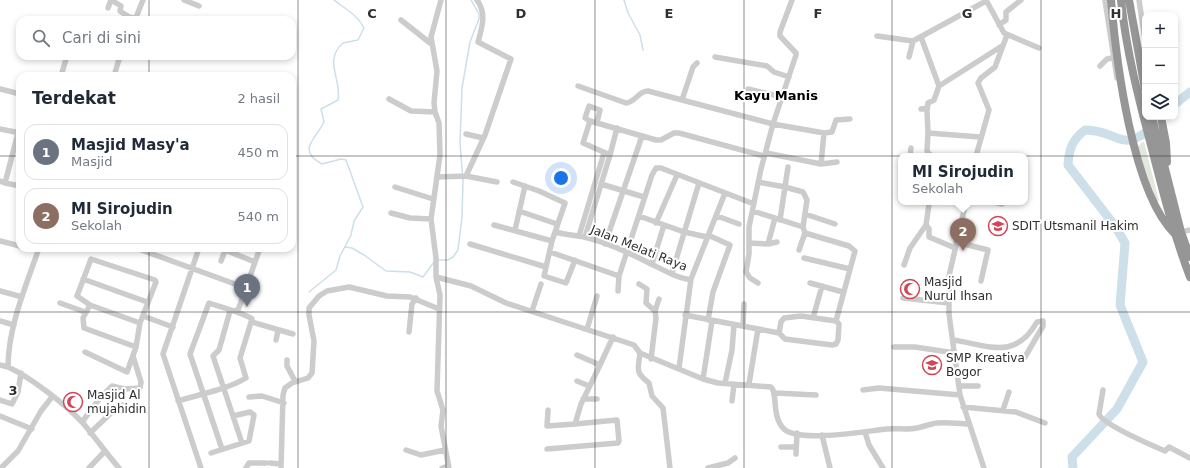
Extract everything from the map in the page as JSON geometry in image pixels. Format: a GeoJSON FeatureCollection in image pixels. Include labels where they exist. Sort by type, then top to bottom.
{"type":"FeatureCollection","features":[{"type":"Feature","properties":{"kind":"highway"},"geometry":{"type":"LineString","coordinates":[[1111,0],[1125,110],[1146,188],[1168,227],[1178,233]]}},
{"type":"Feature","properties":{"kind":"highway"},"geometry":{"type":"LineString","coordinates":[[1121,0],[1126,36],[1142,111],[1157,136],[1178,233],[1190,277]]}},
{"type":"Feature","properties":{"kind":"highway"},"geometry":{"type":"LineString","coordinates":[[1129,0],[1144,84]]}},
{"type":"Feature","properties":{"kind":"highway"},"geometry":{"type":"LineString","coordinates":[[1133,0],[1142,55]]}},
{"type":"Feature","properties":{"kind":"highway"},"geometry":{"type":"LineString","coordinates":[[1153,120],[1178,233],[1190,257]]}},
{"type":"Feature","properties":{"kind":"highway"},"geometry":{"type":"LineString","coordinates":[[1157,136],[1160,120]]}},
{"type":"Feature","properties":{"kind":"street"},"geometry":{"type":"LineString","coordinates":[[108,8],[111,0],[121,6],[120,11],[122,14],[127,16]]}},
{"type":"Feature","properties":{"kind":"street"},"geometry":{"type":"LineString","coordinates":[[136,16],[143,0]]}},
{"type":"Feature","properties":{"kind":"street"},"geometry":{"type":"LineString","coordinates":[[184,0],[199,6]]}},
{"type":"Feature","properties":{"kind":"street"},"geometry":{"type":"LineString","coordinates":[[441,0],[432,26],[430,43],[437,71],[435,112],[439,123],[440,134],[438,177],[433,199],[431,220],[436,261],[436,277],[440,295],[439,371],[437,391],[443,410],[440,426],[445,450],[446,467]]}},
{"type":"Feature","properties":{"kind":"street"},"geometry":{"type":"LineString","coordinates":[[463,176],[484,138],[511,59],[478,42],[484,18],[482,7],[478,0]]}},
{"type":"Feature","properties":{"kind":"street"},"geometry":{"type":"LineString","coordinates":[[758,283],[750,278],[746,272],[749,243],[748,227],[773,124],[796,52],[780,36],[780,32],[792,0]]}},
{"type":"Feature","properties":{"kind":"street"},"geometry":{"type":"LineString","coordinates":[[999,25],[1006,20],[1006,12],[1022,0]]}},
{"type":"Feature","properties":{"kind":"street"},"geometry":{"type":"LineString","coordinates":[[1105,0],[1112,58],[1125,110]]}},
{"type":"Feature","properties":{"kind":"street"},"geometry":{"type":"LineString","coordinates":[[1139,0],[1142,20]]}},
{"type":"Feature","properties":{"kind":"street"},"geometry":{"type":"LineString","coordinates":[[877,36],[913,41],[986,1],[999,25],[1007,35],[1039,48]]}},
{"type":"Feature","properties":{"kind":"street"},"geometry":{"type":"LineString","coordinates":[[401,20],[430,43]]}},
{"type":"Feature","properties":{"kind":"street"},"geometry":{"type":"LineString","coordinates":[[977,153],[988,106],[978,83],[981,78],[995,67],[1007,35]]}},
{"type":"Feature","properties":{"kind":"street"},"geometry":{"type":"LineString","coordinates":[[921,37],[939,86]]}},
{"type":"Feature","properties":{"kind":"street"},"geometry":{"type":"LineString","coordinates":[[909,57],[913,41]]}},
{"type":"Feature","properties":{"kind":"street"},"geometry":{"type":"LineString","coordinates":[[929,153],[927,151],[928,133],[924,109],[928,103],[934,100],[939,86],[1002,46]]}},
{"type":"Feature","properties":{"kind":"street"},"geometry":{"type":"LineString","coordinates":[[715,57],[767,66],[774,72],[789,77]]}},
{"type":"Feature","properties":{"kind":"street"},"geometry":{"type":"LineString","coordinates":[[1100,66],[1107,59],[1112,58]]}},
{"type":"Feature","properties":{"kind":"street"},"geometry":{"type":"LineString","coordinates":[[62,72],[66,60]]}},
{"type":"Feature","properties":{"kind":"street"},"geometry":{"type":"LineString","coordinates":[[115,72],[119,60]]}},
{"type":"Feature","properties":{"kind":"street"},"geometry":{"type":"LineString","coordinates":[[682,100],[693,67],[696,63]]}},
{"type":"Feature","properties":{"kind":"street"},"geometry":{"type":"LineString","coordinates":[[578,86],[626,103],[632,102],[641,92],[644,91],[773,124],[824,133],[832,132],[836,120],[850,119]]}},
{"type":"Feature","properties":{"kind":"street"},"geometry":{"type":"LineString","coordinates":[[0,89],[16,93]]}},
{"type":"Feature","properties":{"kind":"street"},"geometry":{"type":"LineString","coordinates":[[748,89],[782,97]]}},
{"type":"Feature","properties":{"kind":"street"},"geometry":{"type":"LineString","coordinates":[[389,99],[411,111],[435,112]]}},
{"type":"Feature","properties":{"kind":"street"},"geometry":{"type":"LineString","coordinates":[[597,122],[600,110],[590,106],[585,117],[590,120],[642,136],[662,140],[674,133],[679,133],[765,154],[821,164],[837,162]]}},
{"type":"Feature","properties":{"kind":"street"},"geometry":{"type":"LineString","coordinates":[[590,120],[583,143],[610,155]]}},
{"type":"Feature","properties":{"kind":"street"},"geometry":{"type":"LineString","coordinates":[[0,128],[16,132]]}},
{"type":"Feature","properties":{"kind":"street"},"geometry":{"type":"LineString","coordinates":[[594,196],[601,184],[617,128]]}},
{"type":"Feature","properties":{"kind":"street"},"geometry":{"type":"LineString","coordinates":[[821,164],[824,133]]}},
{"type":"Feature","properties":{"kind":"street"},"geometry":{"type":"LineString","coordinates":[[928,133],[980,137]]}},
{"type":"Feature","properties":{"kind":"street"},"geometry":{"type":"LineString","coordinates":[[466,134],[484,138]]}},
{"type":"Feature","properties":{"kind":"street"},"geometry":{"type":"LineString","coordinates":[[605,244],[642,136]]}},
{"type":"Feature","properties":{"kind":"street"},"geometry":{"type":"LineString","coordinates":[[16,142],[2,182],[16,185]]}},
{"type":"Feature","properties":{"kind":"street"},"geometry":{"type":"LineString","coordinates":[[910,153],[911,148]]}},
{"type":"Feature","properties":{"kind":"street"},"geometry":{"type":"LineString","coordinates":[[582,237],[594,196],[604,153]]}},
{"type":"Feature","properties":{"kind":"street"},"geometry":{"type":"LineString","coordinates":[[768,244],[778,219],[788,167]]}},
{"type":"Feature","properties":{"kind":"street"},"geometry":{"type":"LineString","coordinates":[[618,291],[619,276],[626,253],[644,197],[656,168],[660,168],[754,204]]}},
{"type":"Feature","properties":{"kind":"street"},"geometry":{"type":"LineString","coordinates":[[656,223],[677,175]]}},
{"type":"Feature","properties":{"kind":"street"},"geometry":{"type":"LineString","coordinates":[[438,177],[463,176],[497,182]]}},
{"type":"Feature","properties":{"kind":"street"},"geometry":{"type":"LineString","coordinates":[[513,182],[565,202],[552,241],[544,276],[566,283],[575,260]]}},
{"type":"Feature","properties":{"kind":"street"},"geometry":{"type":"LineString","coordinates":[[758,182],[785,186],[804,192],[806,196],[804,230],[799,250]]}},
{"type":"Feature","properties":{"kind":"street"},"geometry":{"type":"LineString","coordinates":[[672,273],[698,183]]}},
{"type":"Feature","properties":{"kind":"street"},"geometry":{"type":"LineString","coordinates":[[601,184],[644,197]]}},
{"type":"Feature","properties":{"kind":"street"},"geometry":{"type":"LineString","coordinates":[[515,230],[525,186]]}},
{"type":"Feature","properties":{"kind":"street"},"geometry":{"type":"LineString","coordinates":[[395,187],[433,199]]}},
{"type":"Feature","properties":{"kind":"street"},"geometry":{"type":"LineString","coordinates":[[679,368],[691,279],[725,193]]}},
{"type":"Feature","properties":{"kind":"street"},"geometry":{"type":"LineString","coordinates":[[904,265],[910,248],[926,225],[929,205]]}},
{"type":"Feature","properties":{"kind":"street"},"geometry":{"type":"LineString","coordinates":[[965,205],[949,276],[949,303],[960,395],[968,424],[984,468]]}},
{"type":"Feature","properties":{"kind":"street"},"geometry":{"type":"LineString","coordinates":[[753,210],[852,247],[855,251],[836,321]]}},
{"type":"Feature","properties":{"kind":"street"},"geometry":{"type":"LineString","coordinates":[[520,211],[557,224]]}},
{"type":"Feature","properties":{"kind":"street"},"geometry":{"type":"LineString","coordinates":[[391,213],[410,218],[431,220]]}},
{"type":"Feature","properties":{"kind":"street"},"geometry":{"type":"LineString","coordinates":[[805,214],[835,224]]}},
{"type":"Feature","properties":{"kind":"street"},"geometry":{"type":"LineString","coordinates":[[639,216],[684,232],[708,236],[730,245],[713,292],[703,379]]}},
{"type":"Feature","properties":{"kind":"street"},"geometry":{"type":"LineString","coordinates":[[717,216],[739,224]]}},
{"type":"Feature","properties":{"kind":"street"},"geometry":{"type":"LineString","coordinates":[[494,225],[552,241]]}},
{"type":"Feature","properties":{"kind":"street"},"geometry":{"type":"LineString","coordinates":[[652,264],[664,225]]}},
{"type":"Feature","properties":{"kind":"street"},"geometry":{"type":"LineString","coordinates":[[926,225],[929,229],[929,238],[956,245],[988,250],[981,281]]}},
{"type":"Feature","properties":{"kind":"street"},"geometry":{"type":"LineString","coordinates":[[1178,233],[1190,230]]}},
{"type":"Feature","properties":{"kind":"street","name":"Jalan Melati Raya"},"geometry":{"type":"LineString","coordinates":[[556,232],[582,237],[605,244],[672,273],[691,279]]}},
{"type":"Feature","properties":{"kind":"street"},"geometry":{"type":"LineString","coordinates":[[0,241],[16,245]]}},
{"type":"Feature","properties":{"kind":"street"},"geometry":{"type":"LineString","coordinates":[[749,243],[768,244],[777,242]]}},
{"type":"Feature","properties":{"kind":"street"},"geometry":{"type":"LineString","coordinates":[[470,244],[546,267]]}},
{"type":"Feature","properties":{"kind":"street"},"geometry":{"type":"LineString","coordinates":[[629,246],[655,255]]}},
{"type":"Feature","properties":{"kind":"street"},"geometry":{"type":"LineString","coordinates":[[8,367],[8,357],[14,325],[38,252]]}},
{"type":"Feature","properties":{"kind":"street"},"geometry":{"type":"LineString","coordinates":[[147,252],[246,288]]}},
{"type":"Feature","properties":{"kind":"street"},"geometry":{"type":"LineString","coordinates":[[198,252],[163,354],[201,468]]}},
{"type":"Feature","properties":{"kind":"street"},"geometry":{"type":"LineString","coordinates":[[221,260],[225,252]]}},
{"type":"Feature","properties":{"kind":"street"},"geometry":{"type":"LineString","coordinates":[[233,252],[255,262]]}},
{"type":"Feature","properties":{"kind":"street"},"geometry":{"type":"LineString","coordinates":[[232,311],[238,310],[259,252]]}},
{"type":"Feature","properties":{"kind":"street"},"geometry":{"type":"LineString","coordinates":[[550,252],[619,276]]}},
{"type":"Feature","properties":{"kind":"street"},"geometry":{"type":"LineString","coordinates":[[804,258],[850,269]]}},
{"type":"Feature","properties":{"kind":"street"},"geometry":{"type":"LineString","coordinates":[[85,352],[127,372],[136,347],[140,324],[147,302],[154,287],[155,280],[95,259],[90,259],[77,296],[90,305],[140,324]]}},
{"type":"Feature","properties":{"kind":"street"},"geometry":{"type":"LineString","coordinates":[[436,277],[471,286],[506,303],[613,337],[634,346],[640,353],[651,359],[679,368],[703,379],[725,383],[771,387],[775,393],[774,408],[779,421],[784,429],[797,433],[822,435],[885,429],[917,428],[933,423],[968,424]]}},
{"type":"Feature","properties":{"kind":"street"},"geometry":{"type":"LineString","coordinates":[[83,279],[147,302]]}},
{"type":"Feature","properties":{"kind":"street"},"geometry":{"type":"LineString","coordinates":[[810,283],[843,292]]}},
{"type":"Feature","properties":{"kind":"street"},"geometry":{"type":"LineString","coordinates":[[532,311],[541,284]]}},
{"type":"Feature","properties":{"kind":"street"},"geometry":{"type":"LineString","coordinates":[[639,284],[647,290],[646,303],[655,311]]}},
{"type":"Feature","properties":{"kind":"street"},"geometry":{"type":"LineString","coordinates":[[813,318],[822,286]]}},
{"type":"Feature","properties":{"kind":"street"},"geometry":{"type":"LineString","coordinates":[[246,468],[249,463],[268,463],[281,466],[285,388],[295,381],[308,378],[312,373],[314,341],[309,308],[319,296],[327,291],[349,287],[387,296],[416,298],[439,309]]}},
{"type":"Feature","properties":{"kind":"street"},"geometry":{"type":"LineString","coordinates":[[0,292],[22,297]]}},
{"type":"Feature","properties":{"kind":"street"},"geometry":{"type":"LineString","coordinates":[[588,329],[597,296]]}},
{"type":"Feature","properties":{"kind":"street"},"geometry":{"type":"LineString","coordinates":[[409,332],[412,304],[416,298]]}},
{"type":"Feature","properties":{"kind":"street"},"geometry":{"type":"LineString","coordinates":[[903,298],[949,303]]}},
{"type":"Feature","properties":{"kind":"street"},"geometry":{"type":"LineString","coordinates":[[651,359],[656,322],[655,311],[659,299]]}},
{"type":"Feature","properties":{"kind":"street"},"geometry":{"type":"LineString","coordinates":[[60,303],[85,312]]}},
{"type":"Feature","properties":{"kind":"street"},"geometry":{"type":"LineString","coordinates":[[222,449],[190,354],[207,306],[211,303],[247,316],[252,319],[252,322],[293,334]]}},
{"type":"Feature","properties":{"kind":"street"},"geometry":{"type":"LineString","coordinates":[[743,326],[744,304]]}},
{"type":"Feature","properties":{"kind":"street"},"geometry":{"type":"LineString","coordinates":[[90,305],[85,312],[83,323],[84,328],[136,347]]}},
{"type":"Feature","properties":{"kind":"street"},"geometry":{"type":"LineString","coordinates":[[232,311],[219,350],[214,356],[223,388],[242,443]]}},
{"type":"Feature","properties":{"kind":"street"},"geometry":{"type":"LineString","coordinates":[[685,315],[779,333],[785,338],[836,344],[840,329],[839,324],[836,321],[794,316],[784,318],[781,322],[779,333]]}},
{"type":"Feature","properties":{"kind":"street"},"geometry":{"type":"LineString","coordinates":[[143,316],[173,327]]}},
{"type":"Feature","properties":{"kind":"street"},"geometry":{"type":"LineString","coordinates":[[0,321],[14,325]]}},
{"type":"Feature","properties":{"kind":"street"},"geometry":{"type":"LineString","coordinates":[[953,340],[986,347],[1008,348],[1027,336],[1037,322],[1043,321],[1043,326],[1025,357]]}},
{"type":"Feature","properties":{"kind":"street"},"geometry":{"type":"LineString","coordinates":[[178,402],[223,388],[246,378],[240,358],[252,322]]}},
{"type":"Feature","properties":{"kind":"street"},"geometry":{"type":"LineString","coordinates":[[725,383],[732,350],[734,324]]}},
{"type":"Feature","properties":{"kind":"street"},"geometry":{"type":"LineString","coordinates":[[749,384],[758,329]]}},
{"type":"Feature","properties":{"kind":"street"},"geometry":{"type":"LineString","coordinates":[[276,340],[278,330]]}},
{"type":"Feature","properties":{"kind":"street"},"geometry":{"type":"LineString","coordinates":[[575,424],[583,399],[613,337]]}},
{"type":"Feature","properties":{"kind":"street"},"geometry":{"type":"LineString","coordinates":[[894,347],[915,347],[955,353]]}},
{"type":"Feature","properties":{"kind":"street"},"geometry":{"type":"LineString","coordinates":[[640,353],[638,365],[640,376],[649,383],[652,396],[663,408],[670,468]]}},
{"type":"Feature","properties":{"kind":"street"},"geometry":{"type":"LineString","coordinates":[[577,355],[600,364]]}},
{"type":"Feature","properties":{"kind":"street"},"geometry":{"type":"LineString","coordinates":[[82,422],[100,398],[112,386],[124,389],[140,388],[141,382],[133,356]]}},
{"type":"Feature","properties":{"kind":"street"},"geometry":{"type":"LineString","coordinates":[[287,360],[287,366],[295,381]]}},
{"type":"Feature","properties":{"kind":"street"},"geometry":{"type":"LineString","coordinates":[[0,365],[21,373],[82,422],[90,434],[119,468]]}},
{"type":"Feature","properties":{"kind":"street"},"geometry":{"type":"LineString","coordinates":[[0,400],[12,404],[18,392],[21,373]]}},
{"type":"Feature","properties":{"kind":"street"},"geometry":{"type":"LineString","coordinates":[[577,381],[589,386]]}},
{"type":"Feature","properties":{"kind":"street"},"geometry":{"type":"LineString","coordinates":[[732,401],[734,384]]}},
{"type":"Feature","properties":{"kind":"street"},"geometry":{"type":"LineString","coordinates":[[959,386],[978,386]]}},
{"type":"Feature","properties":{"kind":"street"},"geometry":{"type":"LineString","coordinates":[[863,390],[879,388],[960,395]]}},
{"type":"Feature","properties":{"kind":"street"},"geometry":{"type":"LineString","coordinates":[[1104,390],[1099,414],[1102,420],[1109,425],[1166,451],[1169,447],[1190,458]]}},
{"type":"Feature","properties":{"kind":"street"},"geometry":{"type":"LineString","coordinates":[[1003,410],[1009,392]]}},
{"type":"Feature","properties":{"kind":"street"},"geometry":{"type":"LineString","coordinates":[[775,393],[816,395]]}},
{"type":"Feature","properties":{"kind":"street"},"geometry":{"type":"LineString","coordinates":[[249,397],[262,396],[284,403]]}},
{"type":"Feature","properties":{"kind":"street"},"geometry":{"type":"LineString","coordinates":[[1,468],[18,451],[41,410],[52,397]]}},
{"type":"Feature","properties":{"kind":"street"},"geometry":{"type":"LineString","coordinates":[[583,399],[597,399]]}},
{"type":"Feature","properties":{"kind":"street"},"geometry":{"type":"LineString","coordinates":[[90,434],[110,413],[123,405]]}},
{"type":"Feature","properties":{"kind":"street"},"geometry":{"type":"LineString","coordinates":[[963,407],[1016,412],[1045,423]]}},
{"type":"Feature","properties":{"kind":"street"},"geometry":{"type":"LineString","coordinates":[[547,450],[619,441],[617,420],[547,426],[548,410]]}},
{"type":"Feature","properties":{"kind":"street"},"geometry":{"type":"LineString","coordinates":[[211,453],[249,441],[254,415],[250,412],[233,416]]}},
{"type":"Feature","properties":{"kind":"street"},"geometry":{"type":"LineString","coordinates":[[0,416],[32,428]]}},
{"type":"Feature","properties":{"kind":"street"},"geometry":{"type":"LineString","coordinates":[[865,432],[872,450],[883,468]]}},
{"type":"Feature","properties":{"kind":"street"},"geometry":{"type":"LineString","coordinates":[[796,454],[797,433]]}},
{"type":"Feature","properties":{"kind":"street"},"geometry":{"type":"LineString","coordinates":[[822,435],[830,468]]}},
{"type":"Feature","properties":{"kind":"street"},"geometry":{"type":"LineString","coordinates":[[781,447],[796,447]]}},
{"type":"Feature","properties":{"kind":"street"},"geometry":{"type":"LineString","coordinates":[[406,450],[421,455],[445,450]]}},
{"type":"Feature","properties":{"kind":"street"},"geometry":{"type":"LineString","coordinates":[[89,468],[105,452]]}},
{"type":"Feature","properties":{"kind":"street"},"geometry":{"type":"LineString","coordinates":[[708,468],[728,463],[735,458]]}},
{"type":"Feature","properties":{"kind":"shaded area"},"geometry":{"type":"Polygon","coordinates":[[[1142,142],[1144,142],[1159,201],[1157,201],[1137,148],[1142,142]]]}},
{"type":"Feature","properties":{"kind":"waterway"},"geometry":{"type":"LineString","coordinates":[[309,292],[336,270],[340,256],[351,235],[354,221],[363,207],[346,160],[341,159],[322,164],[314,159],[310,154],[309,149],[310,144],[324,122],[321,109],[338,100],[339,93],[334,70],[334,56],[343,43],[358,40],[364,28],[354,15],[334,0]]}},
{"type":"Feature","properties":{"kind":"waterway"},"geometry":{"type":"LineString","coordinates":[[437,260],[448,260],[453,257],[458,250],[462,217],[463,181],[460,143],[462,88],[470,42],[479,19],[479,14],[471,0]]}},
{"type":"Feature","properties":{"kind":"waterway"},"geometry":{"type":"LineString","coordinates":[[624,0],[628,13],[640,35],[643,50]]}},
{"type":"Feature","properties":{"kind":"waterway"},"geometry":{"type":"LineString","coordinates":[[1178,102],[1190,92]]}},
{"type":"Feature","properties":{"kind":"waterway"},"geometry":{"type":"LineString","coordinates":[[1073,468],[1072,457],[1117,409],[1143,362],[1120,305],[1125,243],[1115,226],[1068,165],[1069,154],[1074,141],[1085,130],[1106,133],[1119,139],[1126,140],[1142,135],[1153,127]]}},
{"type":"Feature","properties":{"kind":"waterway"},"geometry":{"type":"LineString","coordinates":[[345,247],[352,248],[364,255],[386,271],[410,272],[423,277],[434,262]]}},
{"type":"Feature","properties":{"kind":"place","name":"SDIT Utsmanil Hakim"},"geometry":{"type":"Point","coordinates":[998,226]}},
{"type":"Feature","properties":{"kind":"place","name":"MI Sirojudin"},"geometry":{"type":"Point","coordinates":[963,251]}},
{"type":"Feature","properties":{"kind":"place","name":"Masjid Nurul Ihsan"},"geometry":{"type":"Point","coordinates":[910,289]}},
{"type":"Feature","properties":{"kind":"place","name":"Masjid Masy'a"},"geometry":{"type":"Point","coordinates":[247,307]}},
{"type":"Feature","properties":{"kind":"place","name":"SMP Kreativa Bogor"},"geometry":{"type":"Point","coordinates":[932,365]}},
{"type":"Feature","properties":{"kind":"place","name":"Masjid Al mujahidin"},"geometry":{"type":"Point","coordinates":[73,402]}},
{"type":"Feature","properties":{"kind":"district","name":"Kayu Manis"},"geometry":{"type":"Point","coordinates":[776,95]}}]}
